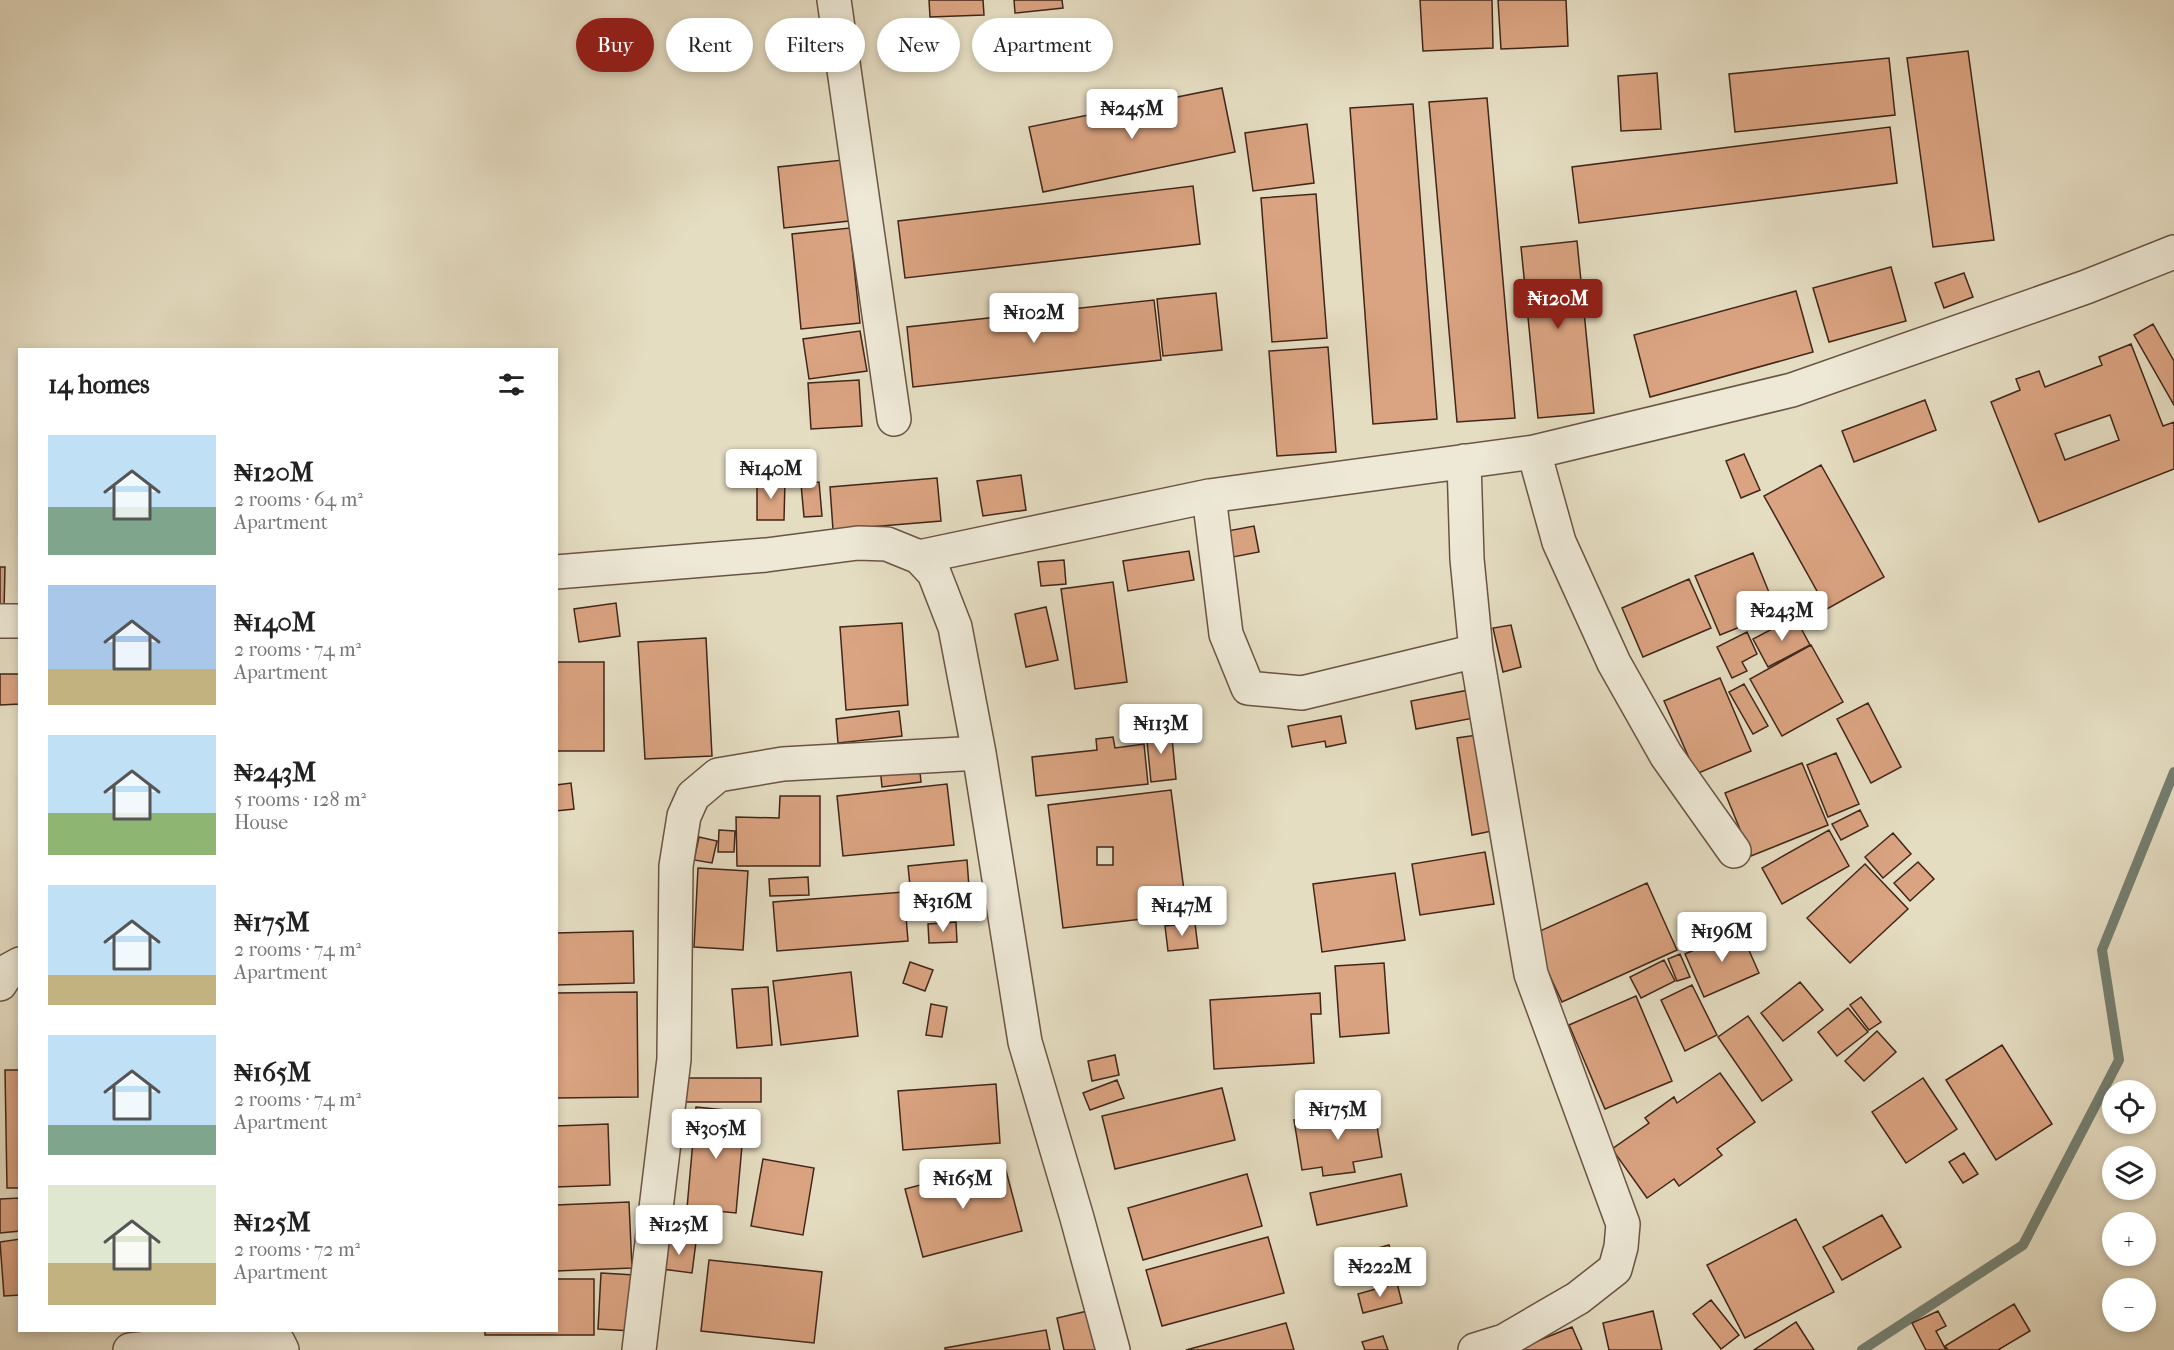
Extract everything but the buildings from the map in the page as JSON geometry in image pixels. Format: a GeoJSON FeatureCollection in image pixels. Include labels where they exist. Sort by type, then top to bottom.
{"type":"FeatureCollection","features":[{"type":"Feature","properties":{"kind":"street"},"geometry":{"type":"LineString","coordinates":[[834,0],[894,419]]}},
{"type":"Feature","properties":{"kind":"street"},"geometry":{"type":"LineString","coordinates":[[919,557],[1209,496],[1534,452],[1792,390],[2086,287],[2174,252]]}},
{"type":"Feature","properties":{"kind":"street"},"geometry":{"type":"LineString","coordinates":[[1534,452],[1559,542],[1614,663],[1666,755],[1734,851]]}},
{"type":"Feature","properties":{"kind":"street"},"geometry":{"type":"LineString","coordinates":[[1464,461],[1467,559],[1476,651],[1531,974],[1623,1224],[1621,1248],[1615,1269],[1578,1298],[1532,1325],[1504,1341],[1475,1350]]}},
{"type":"Feature","properties":{"kind":"street"},"geometry":{"type":"LineString","coordinates":[[1209,496],[1226,634],[1248,688],[1302,693],[1476,651]]}},
{"type":"Feature","properties":{"kind":"street"},"geometry":{"type":"LineString","coordinates":[[558,572],[766,555],[858,543],[887,544],[919,557],[934,573],[955,627],[979,753],[1025,1042],[1113,1350]]}},
{"type":"Feature","properties":{"kind":"street"},"geometry":{"type":"LineString","coordinates":[[0,621],[18,621]]}},
{"type":"Feature","properties":{"kind":"street"},"geometry":{"type":"LineString","coordinates":[[639,1350],[674,1059],[676,866],[684,816],[693,796],[718,775],[783,764],[979,753]]}},
{"type":"Feature","properties":{"kind":"street"},"geometry":{"type":"LineString","coordinates":[[0,984],[9,970],[18,965]]}},
{"type":"Feature","properties":{"kind":"street"},"geometry":{"type":"LineString","coordinates":[[130,1350],[265,1336],[278,1342],[282,1350]]}},
{"type":"Feature","properties":{"kind":"waterway"},"geometry":{"type":"LineString","coordinates":[[1862,1350],[2023,1245],[2119,1060],[2102,950],[2174,772]]}}]}
